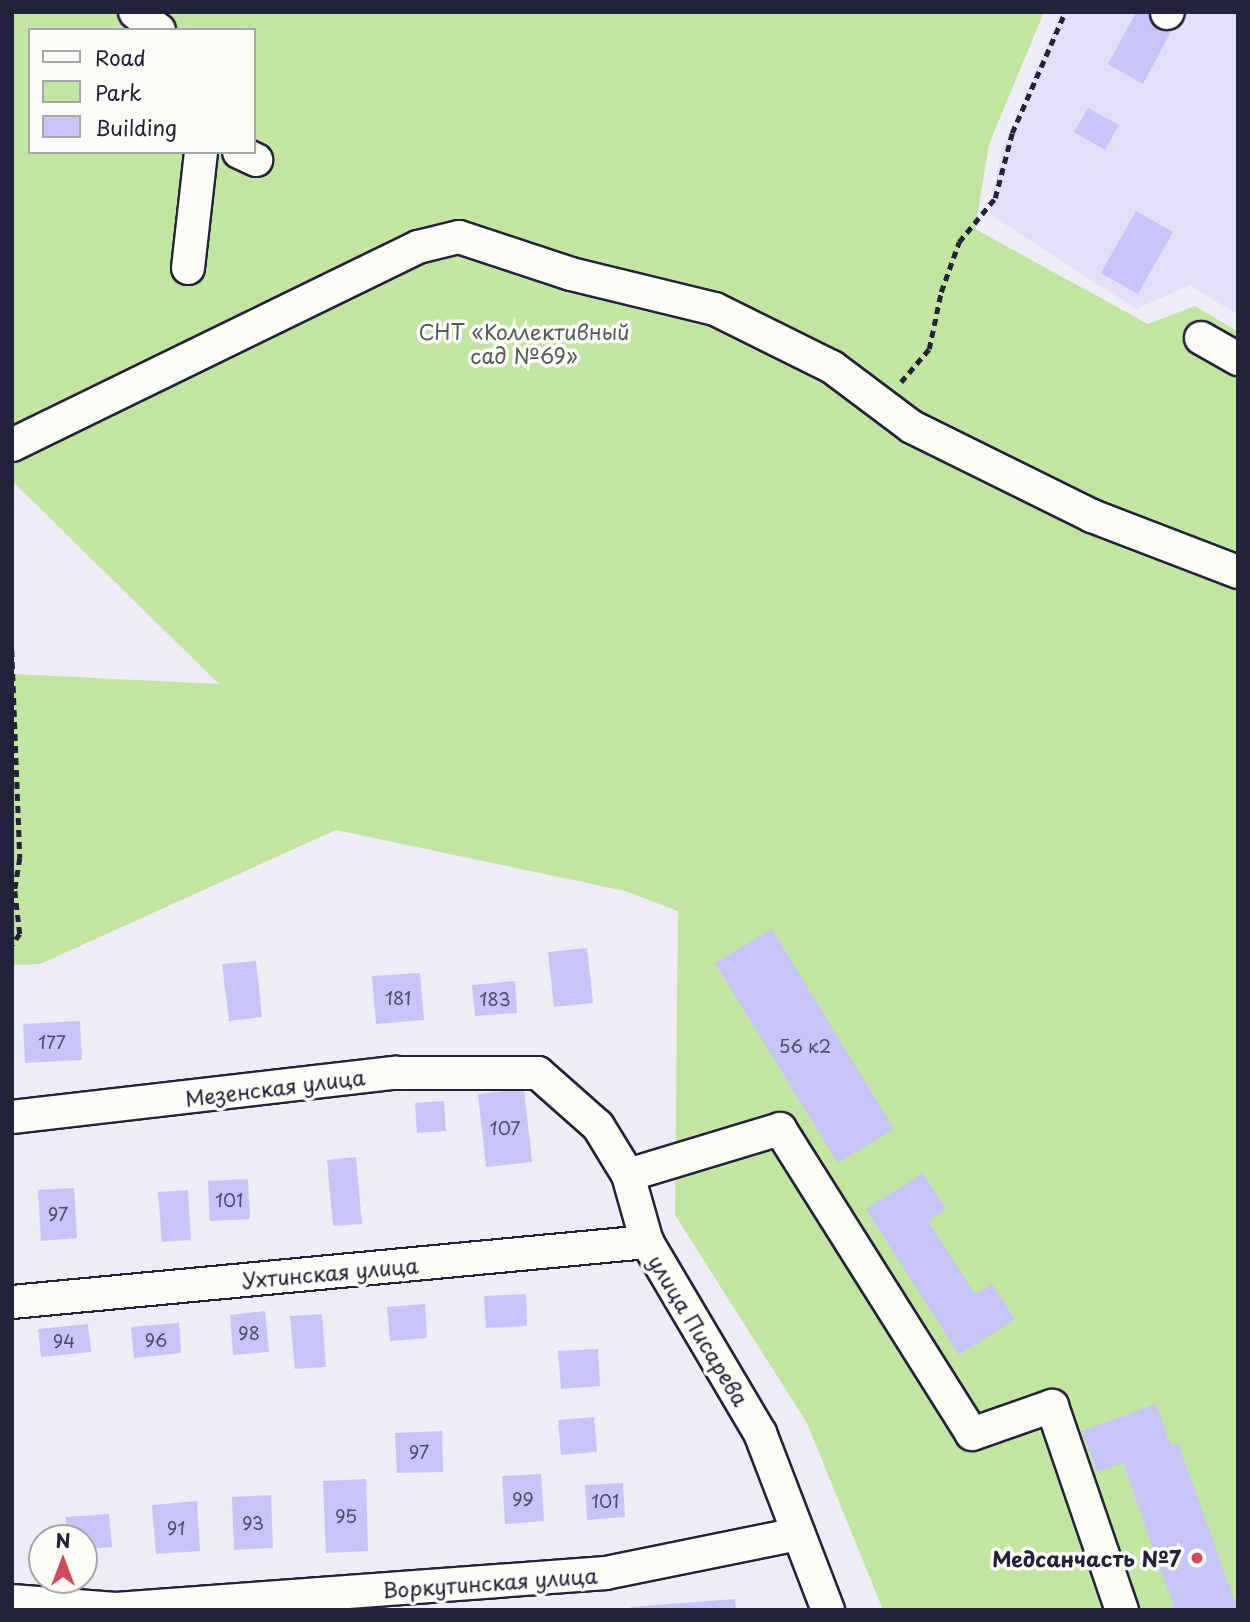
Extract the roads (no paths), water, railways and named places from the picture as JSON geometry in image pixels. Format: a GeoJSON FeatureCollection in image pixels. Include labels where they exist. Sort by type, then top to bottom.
{"type":"FeatureCollection","features":[{"type":"Feature","properties":{"kind":"street"},"geometry":{"type":"LineString","coordinates":[[135,12],[156,28]]}},
{"type":"Feature","properties":{"kind":"street"},"geometry":{"type":"LineString","coordinates":[[188,268],[201,154]]}},
{"type":"Feature","properties":{"kind":"street"},"geometry":{"type":"LineString","coordinates":[[12,445],[418,247],[459,237],[571,274],[715,309],[832,367],[912,427],[1092,516],[1238,572]]}},
{"type":"Feature","properties":{"kind":"street"},"geometry":{"type":"LineString","coordinates":[[1201,338],[1238,359]]}},
{"type":"Feature","properties":{"kind":"street","name":"Мезенская улица"},"geometry":{"type":"LineString","coordinates":[[12,1117],[395,1073],[538,1073]]}},
{"type":"Feature","properties":{"kind":"street","name":"улица Писарева"},"geometry":{"type":"LineString","coordinates":[[538,1073],[598,1126],[628,1175],[647,1242],[760,1433],[828,1610]]}},
{"type":"Feature","properties":{"kind":"street"},"geometry":{"type":"LineString","coordinates":[[628,1175],[779,1129],[972,1434],[1052,1406],[1122,1610]]}},
{"type":"Feature","properties":{"kind":"street","name":"Ухтинская улица"},"geometry":{"type":"LineString","coordinates":[[12,1302],[647,1242]]}},
{"type":"Feature","properties":{"kind":"street","name":"Воркутинская улица"},"geometry":{"type":"LineString","coordinates":[[12,1601],[116,1609],[407,1599],[606,1573],[797,1534]]}},
{"type":"Feature","properties":{"kind":"place","name":"Медсанчасть №7"},"geometry":{"type":"Point","coordinates":[1197,1558]}},
{"type":"Feature","properties":{"kind":"park label","name":"СНТ «Коллективный сад №69»"},"geometry":{"type":"Point","coordinates":[524,343]}}]}
